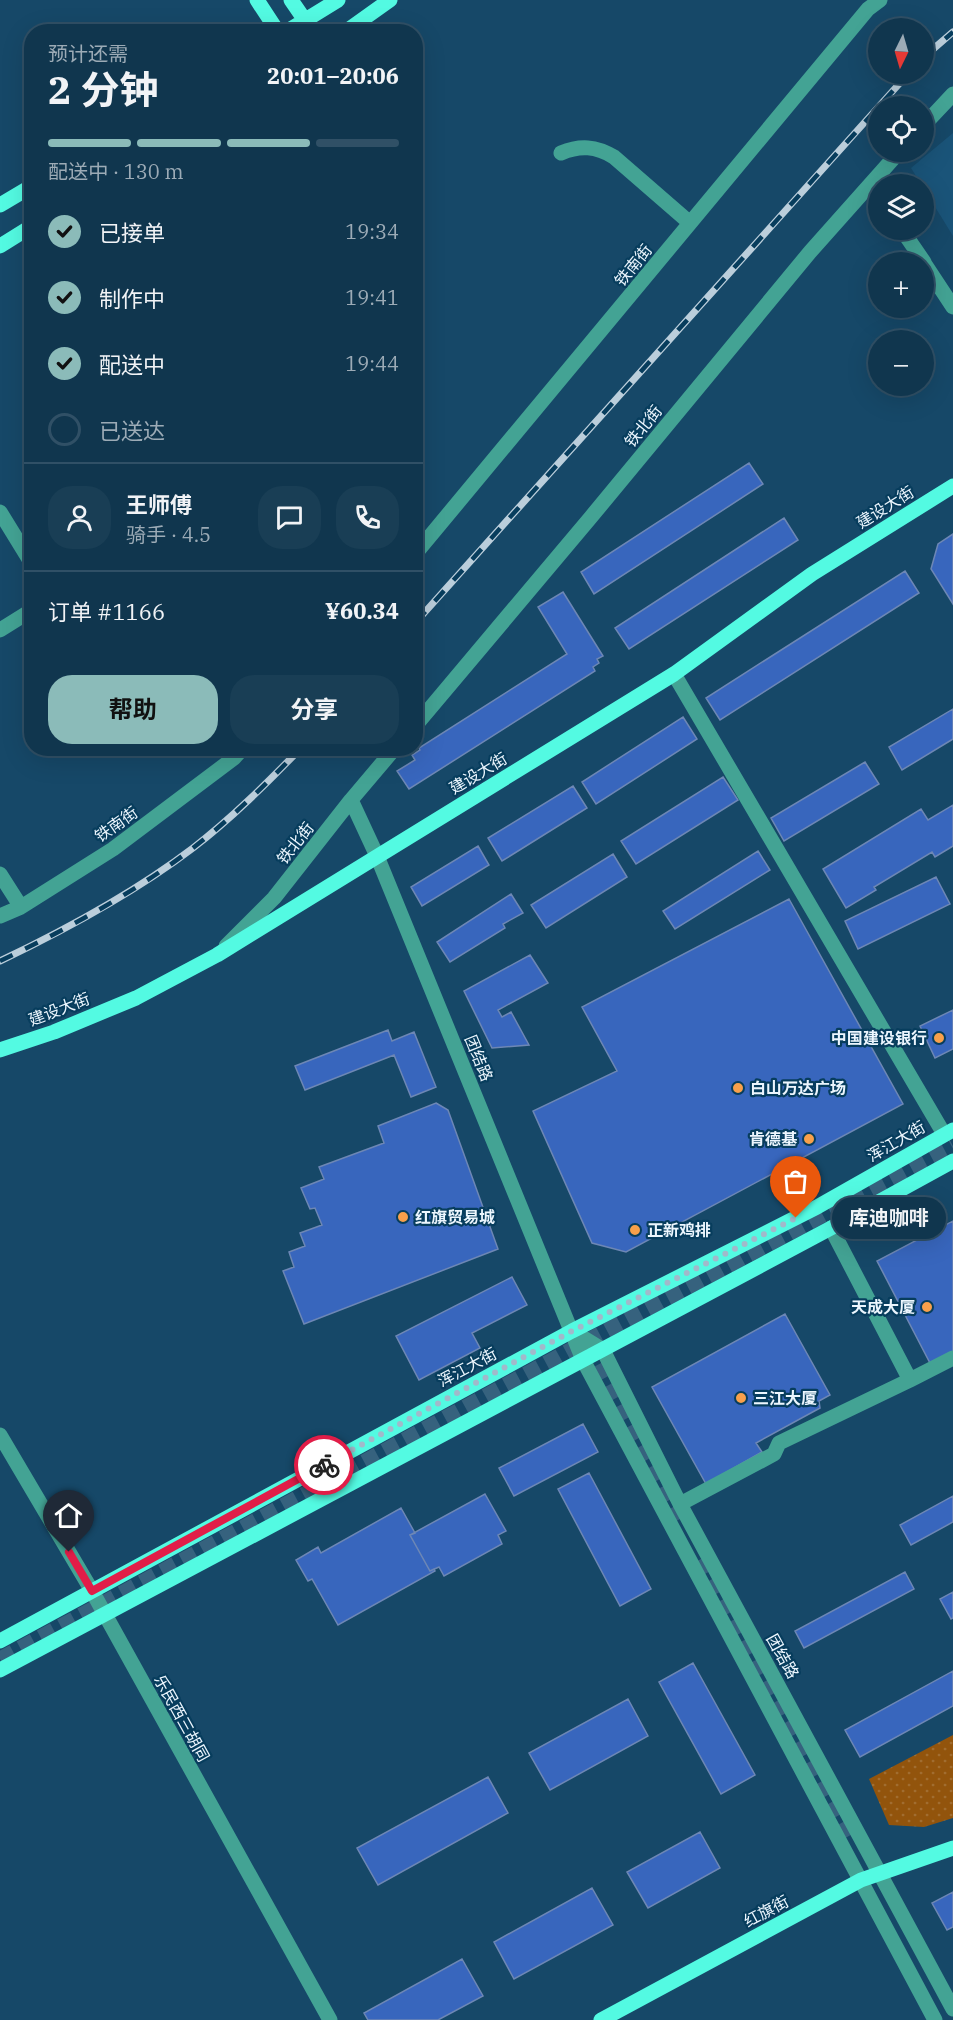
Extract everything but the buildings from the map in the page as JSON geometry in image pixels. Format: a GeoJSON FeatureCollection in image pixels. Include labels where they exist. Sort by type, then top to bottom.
{"type":"FeatureCollection","features":[{"type":"Feature","properties":{"kind":"main road"},"geometry":{"type":"LineString","coordinates":[[257,0],[273,24]]}},
{"type":"Feature","properties":{"kind":"main road"},"geometry":{"type":"LineString","coordinates":[[291,0],[308,24]]}},
{"type":"Feature","properties":{"kind":"main road"},"geometry":{"type":"LineString","coordinates":[[311,24],[338,0]]}},
{"type":"Feature","properties":{"kind":"main road"},"geometry":{"type":"LineString","coordinates":[[356,24],[390,0]]}},
{"type":"Feature","properties":{"kind":"main road"},"geometry":{"type":"LineString","coordinates":[[0,205],[24,191]]}},
{"type":"Feature","properties":{"kind":"main road"},"geometry":{"type":"LineString","coordinates":[[0,246],[24,231]]}},
{"type":"Feature","properties":{"kind":"main road","name":"建设大街"},"geometry":{"type":"LineString","coordinates":[[0,1050],[54,1032],[136,998],[217,955],[674,674],[812,574],[953,486]]}},
{"type":"Feature","properties":{"kind":"main road","name":"浑江大街"},"geometry":{"type":"LineString","coordinates":[[0,1641],[572,1331],[817,1207],[949,1132]]}},
{"type":"Feature","properties":{"kind":"main road"},"geometry":{"type":"LineString","coordinates":[[0,1670],[603,1350],[953,1161]]}},
{"type":"Feature","properties":{"kind":"main road","name":"红旗街"},"geometry":{"type":"LineString","coordinates":[[601,2020],[861,1880],[953,1848]]}},
{"type":"Feature","properties":{"kind":"street","name":"铁南街"},"geometry":{"type":"LineString","coordinates":[[423,545],[868,9],[880,0]]}},
{"type":"Feature","properties":{"kind":"street"},"geometry":{"type":"LineString","coordinates":[[934,114],[953,94]]}},
{"type":"Feature","properties":{"kind":"street"},"geometry":{"type":"LineString","coordinates":[[561,153],[574,147],[602,149],[690,223]]}},
{"type":"Feature","properties":{"kind":"street","name":"铁北街"},"geometry":{"type":"LineString","coordinates":[[423,717],[810,252],[868,195]]}},
{"type":"Feature","properties":{"kind":"street"},"geometry":{"type":"LineString","coordinates":[[934,279],[953,308]]}},
{"type":"Feature","properties":{"kind":"street"},"geometry":{"type":"LineString","coordinates":[[0,512],[24,551]]}},
{"type":"Feature","properties":{"kind":"street"},"geometry":{"type":"LineString","coordinates":[[0,630],[24,615]]}},
{"type":"Feature","properties":{"kind":"street"},"geometry":{"type":"LineString","coordinates":[[674,674],[949,1132]]}},
{"type":"Feature","properties":{"kind":"street","name":"铁南街"},"geometry":{"type":"LineString","coordinates":[[0,916],[21,907],[113,849],[236,756]]}},
{"type":"Feature","properties":{"kind":"street","name":"铁北街"},"geometry":{"type":"LineString","coordinates":[[217,955],[274,898],[389,756]]}},
{"type":"Feature","properties":{"kind":"street","name":"团结路"},"geometry":{"type":"LineString","coordinates":[[351,801],[377,856],[583,1360],[935,2020]]}},
{"type":"Feature","properties":{"kind":"street"},"geometry":{"type":"LineString","coordinates":[[0,874],[21,907]]}},
{"type":"Feature","properties":{"kind":"street"},"geometry":{"type":"LineString","coordinates":[[831,1228],[910,1380]]}},
{"type":"Feature","properties":{"kind":"street"},"geometry":{"type":"LineString","coordinates":[[572,1331],[603,1350]]}},
{"type":"Feature","properties":{"kind":"street","name":"团结路"},"geometry":{"type":"LineString","coordinates":[[603,1350],[680,1504],[953,2008]]}},
{"type":"Feature","properties":{"kind":"street"},"geometry":{"type":"LineString","coordinates":[[680,1504],[774,1454],[779,1443],[953,1358]]}},
{"type":"Feature","properties":{"kind":"street","name":"乐民西三胡同"},"geometry":{"type":"LineString","coordinates":[[0,1435],[92,1591],[330,2020]]}},
{"type":"Feature","properties":{"kind":"shaded area"},"geometry":{"type":"Polygon","coordinates":[[[953,133],[953,236],[934,205],[934,174],[915,174],[911,168],[918,162],[934,162],[934,149],[953,133]]]}},
{"type":"Feature","properties":{"kind":"shaded area"},"geometry":{"type":"Polygon","coordinates":[[[953,1735],[953,1818],[924,1827],[889,1825],[869,1779],[953,1735]]]}},
{"type":"Feature","properties":{"kind":"tunnel"},"geometry":{"type":"LineString","coordinates":[[0,1659],[585,1342],[953,1146]]}},
{"type":"Feature","properties":{"kind":"tunnel"},"geometry":{"type":"LineString","coordinates":[[586,1345],[680,1519]]}},
{"type":"Feature","properties":{"kind":"tunnel"},"geometry":{"type":"LineString","coordinates":[[701,1559],[853,1842]]}},
{"type":"Feature","properties":{"kind":"railway"},"geometry":{"type":"LineString","coordinates":[[934,48],[953,32]]}},
{"type":"Feature","properties":{"kind":"railway"},"geometry":{"type":"LineString","coordinates":[[423,614],[899,84]]}},
{"type":"Feature","properties":{"kind":"railway"},"geometry":{"type":"LineString","coordinates":[[0,961],[100,909],[171,864],[207,837],[293,756]]}},
{"type":"Feature","properties":{"kind":"way so far"},"geometry":{"type":"LineString","coordinates":[[324,1465],[572,1331],[796,1218]]}},
{"type":"Feature","properties":{"kind":"place","name":"中国建设银行"},"geometry":{"type":"Point","coordinates":[939,1038]}},
{"type":"Feature","properties":{"kind":"place","name":"白山万达广场"},"geometry":{"type":"Point","coordinates":[738,1088]}},
{"type":"Feature","properties":{"kind":"place","name":"肯德基"},"geometry":{"type":"Point","coordinates":[809,1139]}},
{"type":"Feature","properties":{"kind":"place","name":"红旗贸易城"},"geometry":{"type":"Point","coordinates":[403,1217]}},
{"type":"Feature","properties":{"kind":"place","name":"库迪咖啡"},"geometry":{"type":"Point","coordinates":[796,1218]}},
{"type":"Feature","properties":{"kind":"place","name":"正新鸡排"},"geometry":{"type":"Point","coordinates":[635,1230]}},
{"type":"Feature","properties":{"kind":"place","name":"天成大厦"},"geometry":{"type":"Point","coordinates":[927,1307]}},
{"type":"Feature","properties":{"kind":"place","name":"三江大厦"},"geometry":{"type":"Point","coordinates":[741,1398]}},
{"type":"Feature","properties":{"kind":"route"},"geometry":{"type":"LineString","coordinates":[[69,1552],[92,1591],[324,1465]]}}]}
